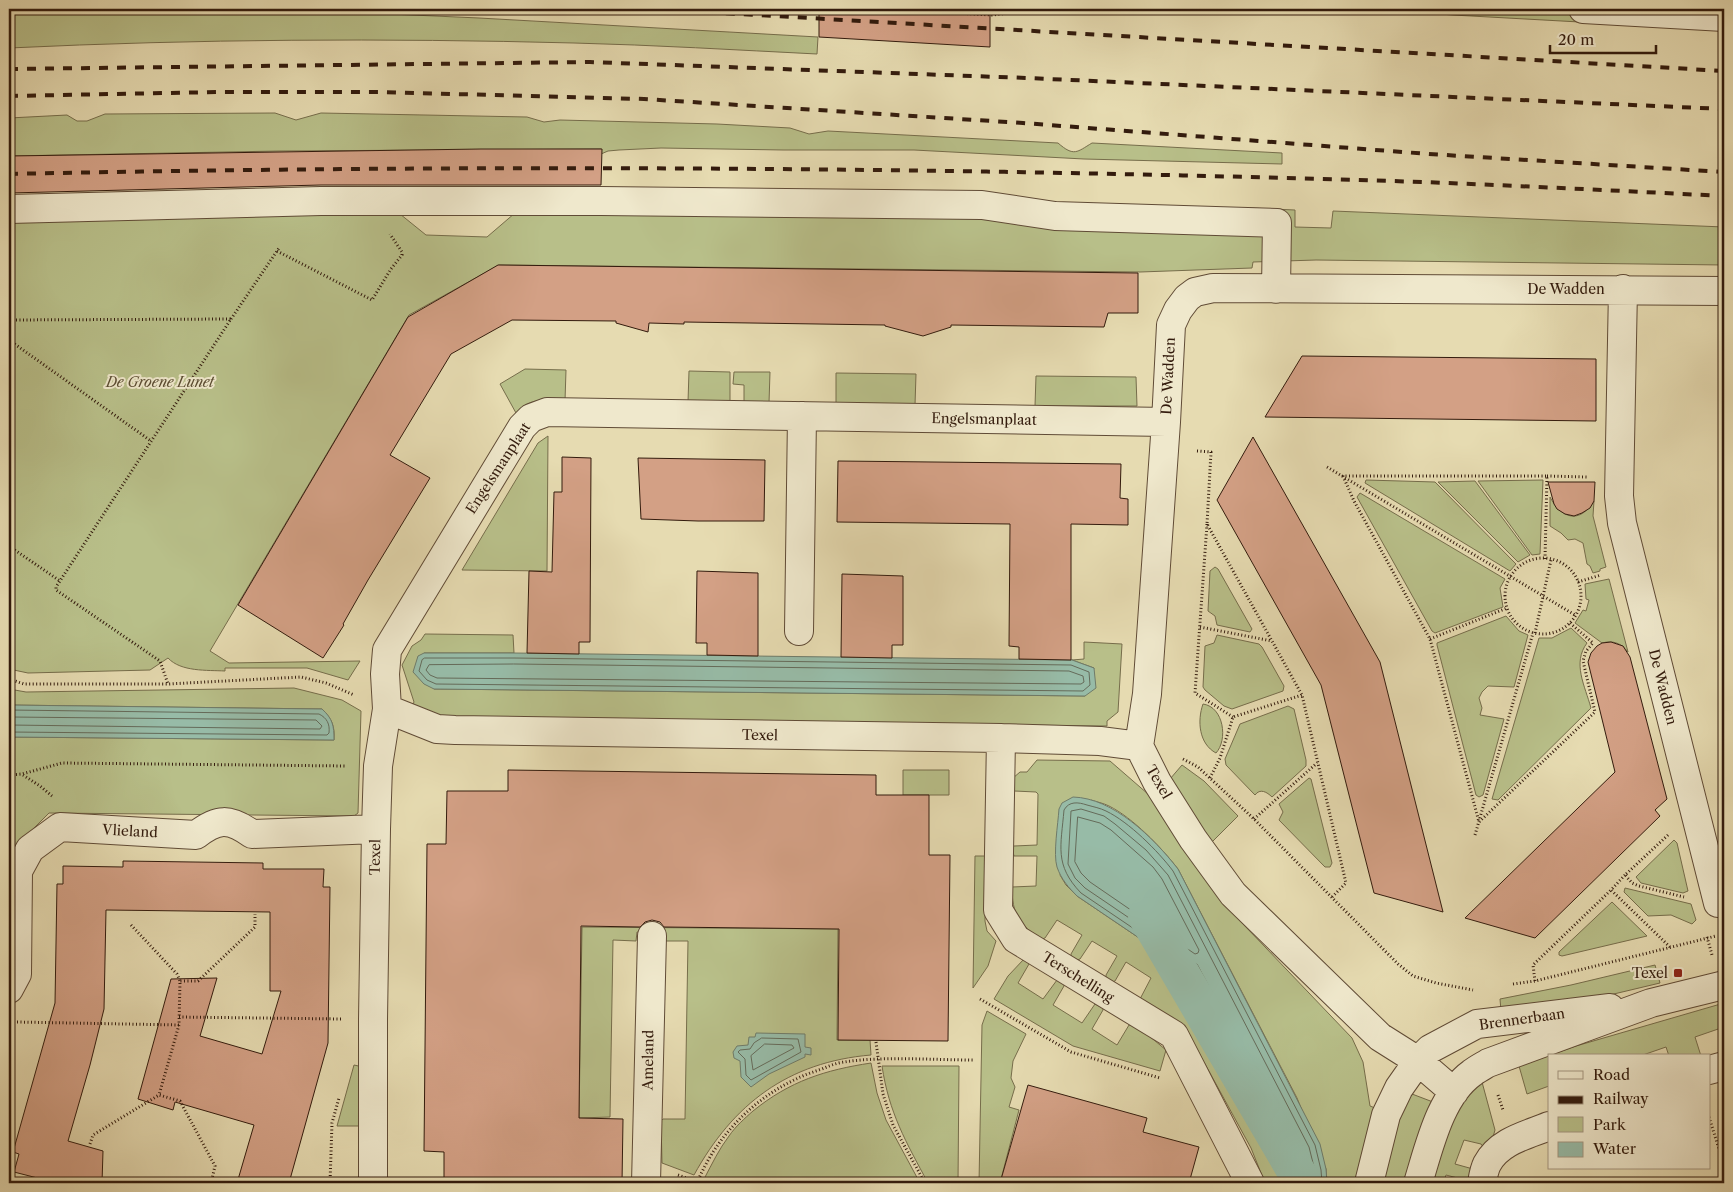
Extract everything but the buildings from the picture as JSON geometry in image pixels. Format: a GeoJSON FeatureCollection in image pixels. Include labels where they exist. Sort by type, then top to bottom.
{"type":"FeatureCollection","features":[{"type":"Feature","properties":{"kind":"street"},"geometry":{"type":"LineString","coordinates":[[1583,9],[1724,17]]}},
{"type":"Feature","properties":{"kind":"street"},"geometry":{"type":"LineString","coordinates":[[9,208],[321,201],[602,201],[982,205],[1055,216],[1277,223],[1276,289]]}},
{"type":"Feature","properties":{"kind":"street","name":"De Wadden"},"geometry":{"type":"LineString","coordinates":[[1139,746],[1147,694],[1171,325],[1178,310],[1187,298],[1195,292],[1213,288],[1724,291]]}},
{"type":"Feature","properties":{"kind":"street","name":"De Wadden"},"geometry":{"type":"LineString","coordinates":[[1623,289],[1619,496],[1622,523],[1718,903]]}},
{"type":"Feature","properties":{"kind":"street","name":"Engelsmanplaat"},"geometry":{"type":"LineString","coordinates":[[387,710],[385,674],[387,650],[522,427],[531,418],[547,412],[802,416],[1165,435]]}},
{"type":"Feature","properties":{"kind":"street"},"geometry":{"type":"LineString","coordinates":[[799,631],[802,416]]}},
{"type":"Feature","properties":{"kind":"street","name":"Texel"},"geometry":{"type":"LineString","coordinates":[[374,1183],[373,1019],[376,828],[378,766],[387,710],[437,729],[455,730],[1001,738],[1100,741],[1139,746],[1162,790],[1193,839],[1233,894],[1380,1037],[1418,1061],[1454,1092]]}},
{"type":"Feature","properties":{"kind":"street","name":"Terschelling"},"geometry":{"type":"LineString","coordinates":[[1001,738],[998,910],[1016,939],[1174,1035],[1250,1183]]}},
{"type":"Feature","properties":{"kind":"street","name":"Vlieland"},"geometry":{"type":"LineString","coordinates":[[9,989],[17,974],[18,871],[30,849],[60,827],[196,834],[210,825],[224,822],[236,823],[252,834],[376,828]]}},
{"type":"Feature","properties":{"kind":"street","name":"Ameland"},"geometry":{"type":"LineString","coordinates":[[646,1183],[652,936]]}},
{"type":"Feature","properties":{"kind":"street","name":"Brennerbaan"},"geometry":{"type":"LineString","coordinates":[[1418,1183],[1434,1132],[1454,1092],[1471,1073],[1488,1063],[1651,1003],[1724,985]]}},
{"type":"Feature","properties":{"kind":"street","name":"Brennerbaan"},"geometry":{"type":"LineString","coordinates":[[1369,1183],[1386,1115],[1399,1088],[1418,1061],[1430,1049],[1477,1024],[1651,1003]]}},
{"type":"Feature","properties":{"kind":"street"},"geometry":{"type":"LineString","coordinates":[[1710,1070],[1724,1066]]}},
{"type":"Feature","properties":{"kind":"street"},"geometry":{"type":"LineString","coordinates":[[1482,1183],[1487,1164],[1498,1151],[1512,1140],[1548,1126]]}},
{"type":"Feature","properties":{"kind":"path"},"geometry":{"type":"LineString","coordinates":[[883,9],[992,15],[1008,13],[1014,9]]}},
{"type":"Feature","properties":{"kind":"path"},"geometry":{"type":"LineString","coordinates":[[168,684],[160,661],[56,590],[56,587],[278,250],[372,300],[402,255],[402,252],[388,231]]}},
{"type":"Feature","properties":{"kind":"path"},"geometry":{"type":"LineString","coordinates":[[9,320],[231,319]]}},
{"type":"Feature","properties":{"kind":"path"},"geometry":{"type":"LineString","coordinates":[[9,340],[151,441]]}},
{"type":"Feature","properties":{"kind":"path"},"geometry":{"type":"LineString","coordinates":[[1165,435],[1211,452],[1195,693],[1233,717],[1302,695]]}},
{"type":"Feature","properties":{"kind":"path"},"geometry":{"type":"LineString","coordinates":[[1327,467],[1576,615]]}},
{"type":"Feature","properties":{"kind":"path"},"geometry":{"type":"LineString","coordinates":[[1343,476],[1590,477]]}},
{"type":"Feature","properties":{"kind":"path"},"geometry":{"type":"LineString","coordinates":[[1343,476],[1354,501],[1430,639],[1479,822]]}},
{"type":"Feature","properties":{"kind":"path"},"geometry":{"type":"LineString","coordinates":[[1545,559],[1547,476]]}},
{"type":"Feature","properties":{"kind":"path"},"geometry":{"type":"LineString","coordinates":[[1206,524],[1302,695],[1346,883],[1332,897]]}},
{"type":"Feature","properties":{"kind":"path"},"geometry":{"type":"LineString","coordinates":[[9,546],[60,581]]}},
{"type":"Feature","properties":{"kind":"path"},"geometry":{"type":"LineString","coordinates":[[1545,559],[1565,566],[1578,582],[1581,597],[1576,615],[1564,628],[1544,634],[1534,633],[1519,626],[1507,608],[1506,588],[1511,577],[1525,564],[1535,560],[1545,559]]}},
{"type":"Feature","properties":{"kind":"path"},"geometry":{"type":"LineString","coordinates":[[1475,835],[1534,633],[1550,560]]}},
{"type":"Feature","properties":{"kind":"path"},"geometry":{"type":"LineString","coordinates":[[1430,639],[1507,608]]}},
{"type":"Feature","properties":{"kind":"path"},"geometry":{"type":"LineString","coordinates":[[1479,822],[1595,712],[1583,662],[1586,651],[1593,643],[1570,623]]}},
{"type":"Feature","properties":{"kind":"path"},"geometry":{"type":"LineString","coordinates":[[1200,627],[1272,641]]}},
{"type":"Feature","properties":{"kind":"path"},"geometry":{"type":"LineString","coordinates":[[9,679],[24,684],[168,684],[301,677],[326,683],[387,710]]}},
{"type":"Feature","properties":{"kind":"path"},"geometry":{"type":"LineString","coordinates":[[1210,778],[1220,758],[1233,717]]}},
{"type":"Feature","properties":{"kind":"path"},"geometry":{"type":"LineString","coordinates":[[1139,746],[1179,757],[1198,767],[1254,819],[1398,964],[1414,976],[1436,983],[1475,990]]}},
{"type":"Feature","properties":{"kind":"path"},"geometry":{"type":"LineString","coordinates":[[9,775],[22,774],[62,763],[378,766]]}},
{"type":"Feature","properties":{"kind":"path"},"geometry":{"type":"LineString","coordinates":[[1254,819],[1317,763]]}},
{"type":"Feature","properties":{"kind":"path"},"geometry":{"type":"LineString","coordinates":[[1535,981],[1532,965],[1671,832]]}},
{"type":"Feature","properties":{"kind":"path"},"geometry":{"type":"LineString","coordinates":[[1625,875],[1632,883],[1639,886],[1687,898]]}},
{"type":"Feature","properties":{"kind":"path"},"geometry":{"type":"LineString","coordinates":[[1611,890],[1671,948]]}},
{"type":"Feature","properties":{"kind":"path"},"geometry":{"type":"LineString","coordinates":[[180,981],[198,981],[255,927],[255,914]]}},
{"type":"Feature","properties":{"kind":"path"},"geometry":{"type":"LineString","coordinates":[[90,1144],[93,1135],[159,1095],[179,1025],[180,981],[177,974],[131,925]]}},
{"type":"Feature","properties":{"kind":"path"},"geometry":{"type":"LineString","coordinates":[[1510,985],[1535,981],[1724,934]]}},
{"type":"Feature","properties":{"kind":"path"},"geometry":{"type":"LineString","coordinates":[[980,999],[1071,1052],[1165,1080],[1191,1069]]}},
{"type":"Feature","properties":{"kind":"path"},"geometry":{"type":"LineString","coordinates":[[179,1017],[373,1019]]}},
{"type":"Feature","properties":{"kind":"path"},"geometry":{"type":"LineString","coordinates":[[9,1022],[179,1025]]}},
{"type":"Feature","properties":{"kind":"path"},"geometry":{"type":"LineString","coordinates":[[876,1042],[883,1094],[893,1125],[925,1183]]}},
{"type":"Feature","properties":{"kind":"path"},"geometry":{"type":"LineString","coordinates":[[696,1183],[714,1151],[747,1110],[764,1096],[805,1074],[843,1062],[973,1060]]}},
{"type":"Feature","properties":{"kind":"path"},"geometry":{"type":"LineString","coordinates":[[159,1095],[180,1101],[215,1166],[212,1179]]}},
{"type":"Feature","properties":{"kind":"path"},"geometry":{"type":"LineString","coordinates":[[1710,1120],[1724,1165]]}},
{"type":"Feature","properties":{"kind":"green space"},"geometry":{"type":"Polygon","coordinates":[[[9,9],[279,9],[818,37],[817,54],[604,44],[432,40],[221,41],[9,48],[9,9]]]}},
{"type":"Feature","properties":{"kind":"green space"},"geometry":{"type":"Polygon","coordinates":[[[1376,9],[1724,9],[1724,30],[1453,15],[1376,9]]]}},
{"type":"Feature","properties":{"kind":"green space"},"geometry":{"type":"Polygon","coordinates":[[[275,113],[296,120],[321,113],[527,117],[544,122],[560,120],[717,124],[790,128],[809,134],[828,131],[1058,143],[1072,152],[1079,151],[1092,143],[1282,153],[1282,164],[1084,159],[914,150],[661,148],[608,151],[601,154],[601,149],[280,151],[9,156],[9,118],[67,115],[77,121],[87,121],[105,114],[275,113]]]}},
{"type":"Feature","properties":{"kind":"green space","name":"De Groene Lunet"},"geometry":{"type":"Polygon","coordinates":[[[1250,208],[1295,210],[1295,227],[1331,228],[1333,211],[1724,227],[1724,265],[1316,260],[1253,262],[1252,268],[1140,272],[499,265],[409,315],[210,651],[229,663],[360,661],[348,680],[307,668],[225,668],[225,671],[195,669],[180,666],[168,658],[150,670],[28,673],[9,669],[9,219],[400,214],[426,235],[487,237],[515,213],[986,216],[1042,228],[1248,235],[1250,208]]]}},
{"type":"Feature","properties":{"kind":"green space"},"geometry":{"type":"Polygon","coordinates":[[[525,369],[566,370],[565,401],[545,400],[532,402],[516,413],[500,384],[525,369]]]}},
{"type":"Feature","properties":{"kind":"green space"},"geometry":{"type":"Polygon","coordinates":[[[689,371],[730,372],[730,403],[688,402],[689,371]]]}},
{"type":"Feature","properties":{"kind":"green space"},"geometry":{"type":"Polygon","coordinates":[[[734,372],[770,372],[769,403],[744,403],[744,385],[733,384],[734,372]]]}},
{"type":"Feature","properties":{"kind":"green space"},"geometry":{"type":"Polygon","coordinates":[[[836,373],[916,374],[915,405],[836,405],[836,373]]]}},
{"type":"Feature","properties":{"kind":"green space"},"geometry":{"type":"Polygon","coordinates":[[[1036,376],[1136,377],[1137,406],[1035,406],[1036,376]]]}},
{"type":"Feature","properties":{"kind":"green space"},"geometry":{"type":"Polygon","coordinates":[[[548,436],[547,571],[462,570],[538,443],[548,436]]]}},
{"type":"Feature","properties":{"kind":"green space"},"geometry":{"type":"Polygon","coordinates":[[[1366,480],[1435,482],[1516,564],[1510,571],[1365,483],[1366,480]]]}},
{"type":"Feature","properties":{"kind":"green space"},"geometry":{"type":"Polygon","coordinates":[[[1543,480],[1540,554],[1532,555],[1478,481],[1543,480]]]}},
{"type":"Feature","properties":{"kind":"green space"},"geometry":{"type":"Polygon","coordinates":[[[1475,481],[1530,555],[1518,562],[1438,482],[1475,481]]]}},
{"type":"Feature","properties":{"kind":"green space"},"geometry":{"type":"Polygon","coordinates":[[[1360,493],[1505,579],[1500,588],[1503,607],[1435,633],[1432,631],[1357,497],[1360,493]]]}},
{"type":"Feature","properties":{"kind":"green space"},"geometry":{"type":"Polygon","coordinates":[[[1550,497],[1559,510],[1570,516],[1582,513],[1594,501],[1593,516],[1606,567],[1593,573],[1587,564],[1583,543],[1575,539],[1568,540],[1550,526],[1550,497]]]}},
{"type":"Feature","properties":{"kind":"green space"},"geometry":{"type":"Polygon","coordinates":[[[1215,567],[1218,569],[1252,629],[1250,632],[1217,625],[1215,616],[1208,611],[1210,571],[1215,567]]]}},
{"type":"Feature","properties":{"kind":"green space"},"geometry":{"type":"Polygon","coordinates":[[[1609,579],[1628,652],[1623,646],[1616,643],[1602,643],[1575,623],[1583,610],[1586,611],[1589,600],[1586,599],[1585,584],[1609,579]]]}},
{"type":"Feature","properties":{"kind":"green space"},"geometry":{"type":"Polygon","coordinates":[[[1506,616],[1519,631],[1528,635],[1514,687],[1488,686],[1479,698],[1482,708],[1480,715],[1504,719],[1483,795],[1479,797],[1476,795],[1437,643],[1506,616]]]}},
{"type":"Feature","properties":{"kind":"green space"},"geometry":{"type":"Polygon","coordinates":[[[1571,628],[1587,643],[1580,658],[1580,667],[1591,708],[1498,800],[1492,799],[1539,638],[1552,638],[1571,628]]]}},
{"type":"Feature","properties":{"kind":"green space"},"geometry":{"type":"Polygon","coordinates":[[[425,634],[513,635],[514,653],[424,653],[434,689],[1085,696],[1094,668],[1072,660],[1084,659],[1084,642],[1122,644],[1118,712],[1107,721],[1107,726],[455,719],[435,716],[412,706],[414,702],[402,665],[412,646],[421,640],[425,634]]]}},
{"type":"Feature","properties":{"kind":"green space"},"geometry":{"type":"Polygon","coordinates":[[[1217,635],[1259,644],[1284,686],[1283,691],[1232,709],[1224,706],[1205,690],[1203,687],[1205,646],[1214,643],[1217,635]]]}},
{"type":"Feature","properties":{"kind":"green space"},"geometry":{"type":"Polygon","coordinates":[[[294,688],[342,700],[361,711],[358,813],[354,816],[49,813],[9,853],[9,737],[334,740],[334,735],[332,723],[322,709],[9,705],[9,689],[26,692],[294,688]]]}},
{"type":"Feature","properties":{"kind":"green space"},"geometry":{"type":"Polygon","coordinates":[[[1203,704],[1210,706],[1220,717],[1223,733],[1220,747],[1216,753],[1206,744],[1201,731],[1200,718],[1203,704]]]}},
{"type":"Feature","properties":{"kind":"green space"},"geometry":{"type":"Polygon","coordinates":[[[1288,706],[1294,709],[1306,766],[1272,797],[1264,792],[1259,792],[1255,795],[1226,765],[1225,759],[1240,724],[1288,706]]]}},
{"type":"Feature","properties":{"kind":"green space"},"geometry":{"type":"Polygon","coordinates":[[[1037,760],[1110,761],[1148,794],[1222,902],[1352,1038],[1363,1062],[1370,1106],[1375,1108],[1358,1183],[1327,1183],[1326,1169],[1297,1098],[1178,869],[1155,843],[1128,818],[1109,806],[1091,800],[1060,875],[1066,885],[1077,896],[1188,971],[1294,1170],[1292,1183],[1265,1183],[1251,1148],[1193,1042],[1186,1033],[1140,999],[1151,978],[1126,962],[1115,981],[1112,982],[1106,975],[1117,956],[1092,941],[1080,959],[1077,960],[1071,954],[1082,935],[1057,920],[1045,938],[1042,939],[1022,924],[1013,905],[1012,887],[1036,886],[1037,856],[1014,856],[1012,848],[1014,846],[1037,845],[1038,794],[1036,792],[1014,791],[1013,778],[1020,772],[1027,772],[1037,760]]]}},
{"type":"Feature","properties":{"kind":"green space"},"geometry":{"type":"Polygon","coordinates":[[[1182,765],[1204,781],[1238,816],[1212,842],[1170,779],[1182,765]]]}},
{"type":"Feature","properties":{"kind":"green space"},"geometry":{"type":"Polygon","coordinates":[[[903,770],[949,770],[949,795],[903,795],[903,770]]]}},
{"type":"Feature","properties":{"kind":"green space"},"geometry":{"type":"Polygon","coordinates":[[[1309,778],[1311,779],[1332,863],[1330,867],[1325,867],[1279,820],[1283,812],[1279,804],[1309,778]]]}},
{"type":"Feature","properties":{"kind":"green space"},"geometry":{"type":"Polygon","coordinates":[[[1674,840],[1677,843],[1688,891],[1683,893],[1641,883],[1636,877],[1674,840]]]}},
{"type":"Feature","properties":{"kind":"green space"},"geometry":{"type":"Polygon","coordinates":[[[975,856],[985,856],[985,921],[987,931],[996,941],[988,966],[973,988],[975,856]]]}},
{"type":"Feature","properties":{"kind":"green space"},"geometry":{"type":"Polygon","coordinates":[[[1625,888],[1691,904],[1696,920],[1692,924],[1671,915],[1648,916],[1624,892],[1625,888]]]}},
{"type":"Feature","properties":{"kind":"green space"},"geometry":{"type":"Polygon","coordinates":[[[1612,902],[1647,936],[1562,956],[1559,955],[1559,952],[1612,902]]]}},
{"type":"Feature","properties":{"kind":"green space"},"geometry":{"type":"Polygon","coordinates":[[[582,927],[838,929],[837,1040],[870,1040],[871,1055],[841,1059],[814,1067],[789,1077],[766,1091],[726,1127],[694,1175],[662,1163],[661,1121],[663,1119],[685,1119],[688,941],[665,941],[663,932],[637,932],[636,941],[613,940],[610,1117],[579,1118],[582,927]]]}},
{"type":"Feature","properties":{"kind":"green space"},"geometry":{"type":"Polygon","coordinates":[[[1024,959],[1029,964],[1018,983],[1043,999],[1057,980],[1064,984],[1053,1005],[1082,1023],[1095,1004],[1103,1008],[1092,1029],[1117,1045],[1129,1025],[1132,1025],[1166,1050],[1160,1071],[1073,1046],[994,999],[1008,976],[1024,959]]]}},
{"type":"Feature","properties":{"kind":"green space"},"geometry":{"type":"Polygon","coordinates":[[[1655,965],[1660,983],[1576,1003],[1501,1011],[1500,999],[1571,985],[1655,965]]]}},
{"type":"Feature","properties":{"kind":"green space"},"geometry":{"type":"Polygon","coordinates":[[[1724,1003],[1724,1027],[1695,1037],[1700,1054],[1668,1054],[1666,1047],[1646,1054],[1553,1054],[1724,1003]]]}},
{"type":"Feature","properties":{"kind":"green space"},"geometry":{"type":"Polygon","coordinates":[[[987,1011],[1026,1034],[1013,1061],[1011,1078],[1015,1087],[1009,1107],[1019,1110],[1000,1183],[979,1183],[982,1025],[987,1011]]]}},
{"type":"Feature","properties":{"kind":"green space"},"geometry":{"type":"Polygon","coordinates":[[[1548,1056],[1548,1086],[1527,1094],[1519,1066],[1548,1056]]]}},
{"type":"Feature","properties":{"kind":"green space"},"geometry":{"type":"Polygon","coordinates":[[[871,1063],[877,1093],[886,1120],[920,1183],[713,1183],[704,1179],[731,1133],[753,1111],[767,1101],[794,1084],[809,1078],[838,1069],[871,1063]]]}},
{"type":"Feature","properties":{"kind":"green space"},"geometry":{"type":"Polygon","coordinates":[[[354,1065],[363,1067],[362,1126],[337,1126],[354,1065]]]}},
{"type":"Feature","properties":{"kind":"green space"},"geometry":{"type":"Polygon","coordinates":[[[882,1066],[959,1066],[958,1183],[928,1183],[899,1127],[889,1098],[882,1066]]]}},
{"type":"Feature","properties":{"kind":"green space"},"geometry":{"type":"Polygon","coordinates":[[[1482,1082],[1495,1130],[1493,1137],[1484,1148],[1481,1144],[1464,1140],[1455,1164],[1473,1169],[1469,1181],[1446,1175],[1443,1183],[1429,1183],[1457,1105],[1482,1082]]]}},
{"type":"Feature","properties":{"kind":"green space"},"geometry":{"type":"Polygon","coordinates":[[[1412,1094],[1433,1102],[1409,1183],[1380,1183],[1395,1126],[1412,1094]]]}},
{"type":"Feature","properties":{"kind":"water"},"geometry":{"type":"Polygon","coordinates":[[[424,653],[1072,660],[1094,668],[1096,688],[1085,696],[434,689],[424,684],[413,672],[418,656],[424,653]]]}},
{"type":"Feature","properties":{"kind":"water"},"geometry":{"type":"Polygon","coordinates":[[[9,705],[322,709],[329,716],[332,723],[334,740],[9,737],[9,705]]]}},
{"type":"Feature","properties":{"kind":"water"},"geometry":{"type":"Polygon","coordinates":[[[1073,797],[1103,804],[1131,821],[1157,844],[1178,869],[1320,1144],[1327,1183],[1292,1183],[1294,1170],[1188,971],[1077,896],[1063,879],[1057,867],[1055,855],[1059,809],[1062,803],[1073,797]]]}},
{"type":"Feature","properties":{"kind":"water"},"geometry":{"type":"Polygon","coordinates":[[[756,1033],[805,1034],[805,1047],[811,1048],[811,1055],[805,1054],[805,1057],[769,1074],[751,1087],[741,1077],[740,1061],[734,1058],[733,1052],[737,1046],[748,1045],[749,1037],[755,1037],[756,1033]]]}},
{"type":"Feature","properties":{"kind":"waterway"},"geometry":{"type":"LineString","coordinates":[[1147,916],[1303,1183]]}},
{"type":"Feature","properties":{"kind":"railway"},"geometry":{"type":"LineString","coordinates":[[654,9],[1724,71]]}},
{"type":"Feature","properties":{"kind":"railway"},"geometry":{"type":"LineString","coordinates":[[9,69],[590,62],[1027,78],[1724,109]]}},
{"type":"Feature","properties":{"kind":"railway"},"geometry":{"type":"LineString","coordinates":[[9,96],[218,92],[378,92],[644,99],[1023,123],[1429,154],[1724,172]]}},
{"type":"Feature","properties":{"kind":"railway"},"geometry":{"type":"LineString","coordinates":[[9,174],[539,168],[892,170],[1423,182],[1724,196]]}},
{"type":"Feature","properties":{"kind":"place","name":"Texel"},"geometry":{"type":"Point","coordinates":[1678,973]}}]}
